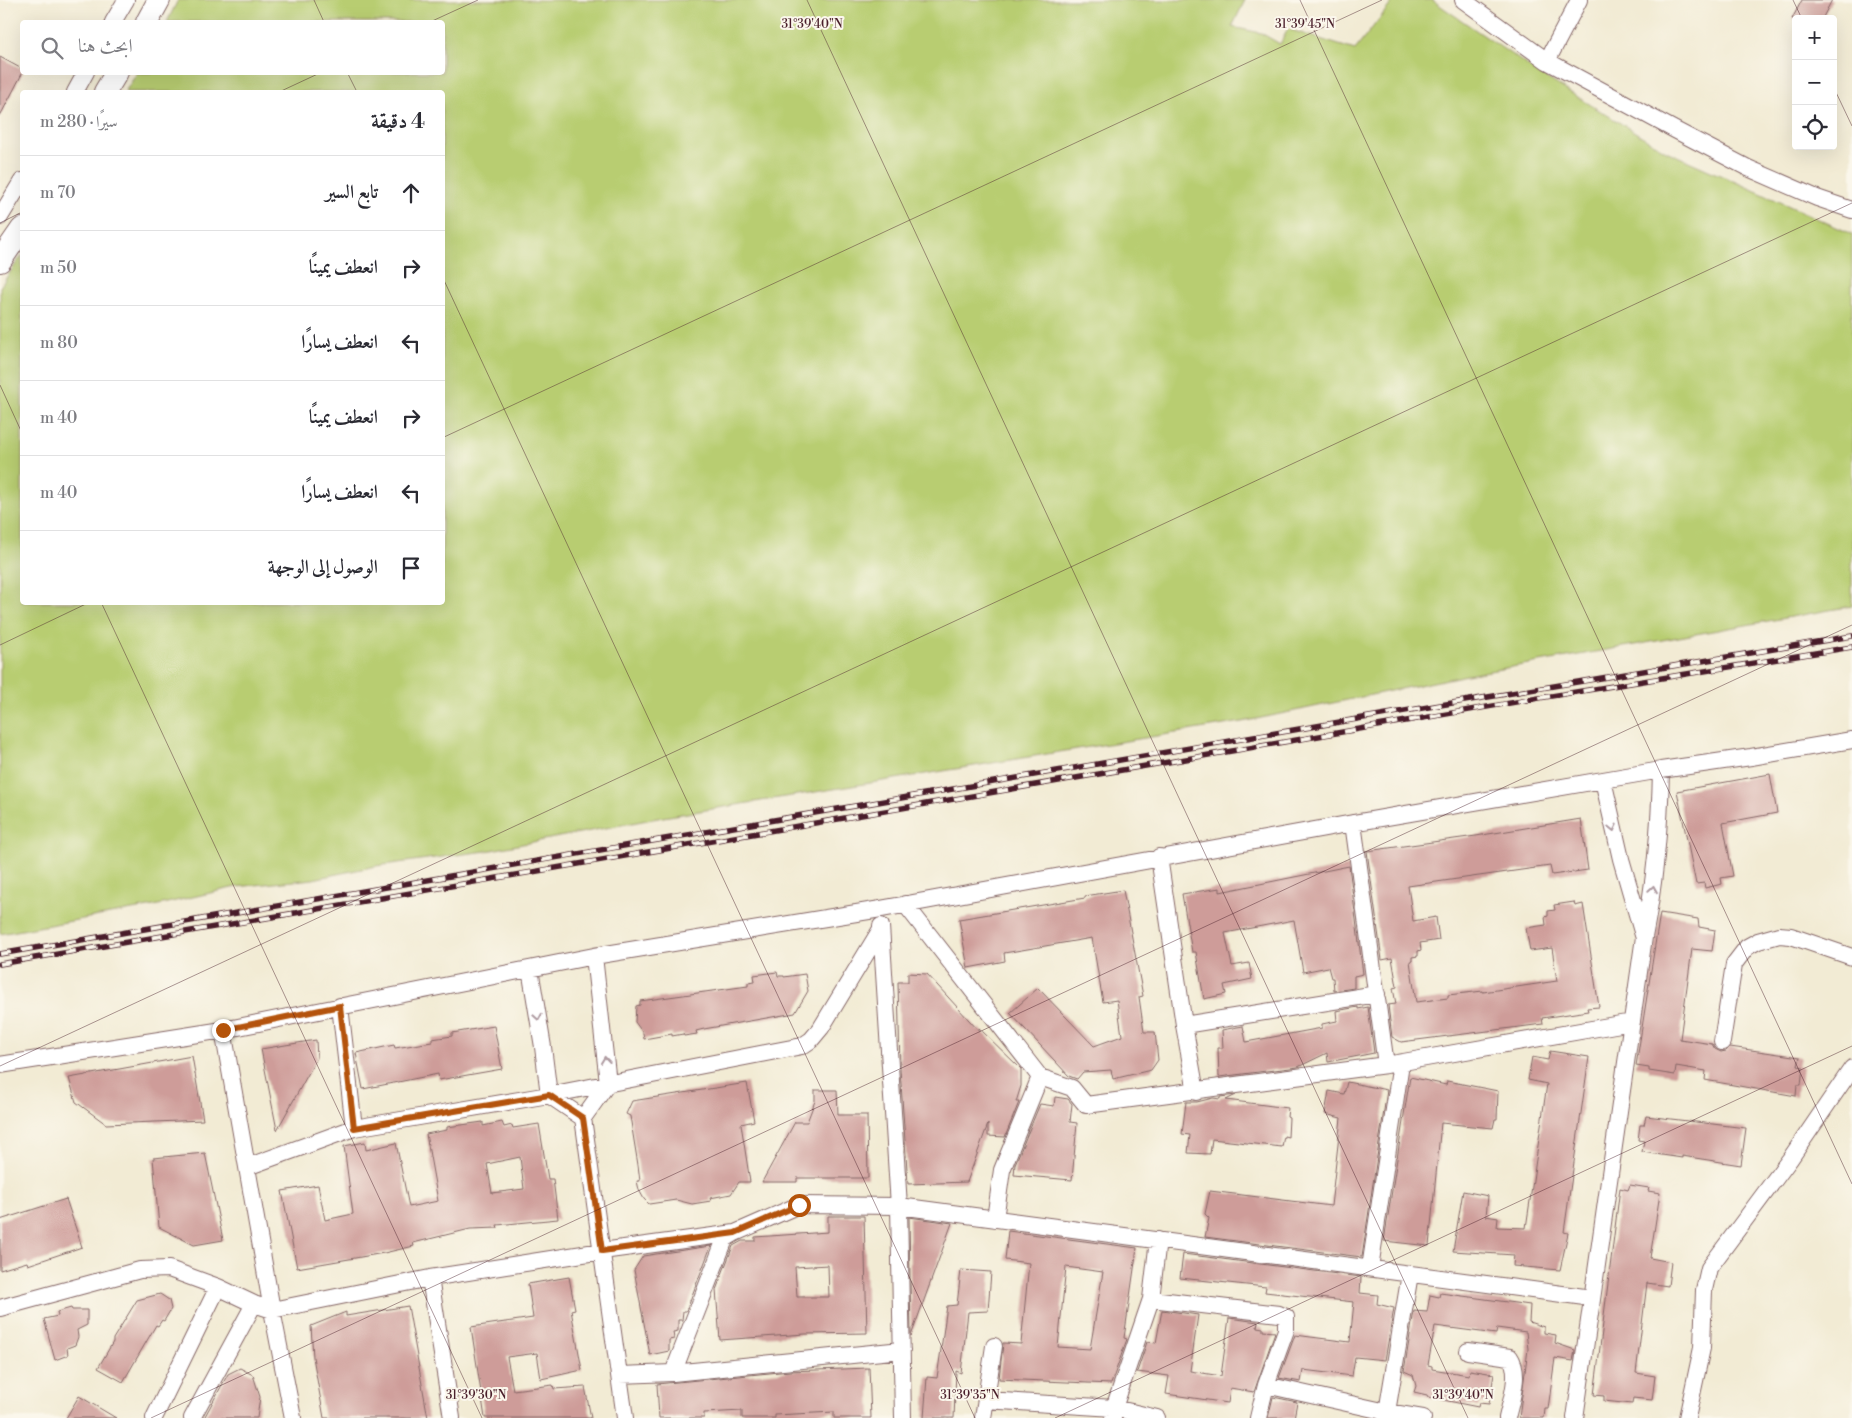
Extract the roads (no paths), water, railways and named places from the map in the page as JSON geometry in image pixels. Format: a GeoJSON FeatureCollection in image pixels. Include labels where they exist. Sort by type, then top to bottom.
{"type":"FeatureCollection","features":[{"type":"Feature","properties":{"kind":"street"},"geometry":{"type":"LineString","coordinates":[[115,20],[126,0]]}},
{"type":"Feature","properties":{"kind":"street"},"geometry":{"type":"LineString","coordinates":[[148,20],[159,0]]}},
{"type":"Feature","properties":{"kind":"street"},"geometry":{"type":"LineString","coordinates":[[1463,0],[1547,61],[1748,168],[1817,198],[1852,210]]}},
{"type":"Feature","properties":{"kind":"street"},"geometry":{"type":"LineString","coordinates":[[1547,61],[1580,0]]}},
{"type":"Feature","properties":{"kind":"street"},"geometry":{"type":"LineString","coordinates":[[76,90],[84,75]]}},
{"type":"Feature","properties":{"kind":"street"},"geometry":{"type":"LineString","coordinates":[[106,90],[115,75]]}},
{"type":"Feature","properties":{"kind":"street"},"geometry":{"type":"LineString","coordinates":[[0,217],[20,184]]}},
{"type":"Feature","properties":{"kind":"street"},"geometry":{"type":"LineString","coordinates":[[0,261],[20,232]]}},
{"type":"Feature","properties":{"kind":"street"},"geometry":{"type":"LineString","coordinates":[[0,1064],[223,1030],[594,956],[905,904],[1159,857],[1660,770],[1852,740]]}},
{"type":"Feature","properties":{"kind":"street"},"geometry":{"type":"LineString","coordinates":[[1575,1418],[1657,854],[1660,770]]}},
{"type":"Feature","properties":{"kind":"street"},"geometry":{"type":"LineString","coordinates":[[1603,780],[1621,860],[1644,937]]}},
{"type":"Feature","properties":{"kind":"street"},"geometry":{"type":"LineString","coordinates":[[1354,823],[1377,994],[1393,1064],[1370,1268]]}},
{"type":"Feature","properties":{"kind":"street"},"geometry":{"type":"LineString","coordinates":[[1159,857],[1196,1092]]}},
{"type":"Feature","properties":{"kind":"street"},"geometry":{"type":"LineString","coordinates":[[905,904],[1040,1077],[1072,1088],[1086,1105],[1196,1092],[1393,1064],[1632,1022]]}},
{"type":"Feature","properties":{"kind":"street"},"geometry":{"type":"LineString","coordinates":[[881,908],[899,1206],[903,1418]]}},
{"type":"Feature","properties":{"kind":"street"},"geometry":{"type":"LineString","coordinates":[[247,1167],[354,1128],[549,1095],[802,1046],[811,1040],[821,1028],[881,928]]}},
{"type":"Feature","properties":{"kind":"street"},"geometry":{"type":"LineString","coordinates":[[1722,1042],[1734,964],[1747,947],[1758,941],[1779,935],[1791,936],[1852,957]]}},
{"type":"Feature","properties":{"kind":"street"},"geometry":{"type":"LineString","coordinates":[[594,956],[608,1083],[583,1118],[625,1418]]}},
{"type":"Feature","properties":{"kind":"street"},"geometry":{"type":"LineString","coordinates":[[530,969],[549,1095],[583,1118]]}},
{"type":"Feature","properties":{"kind":"street"},"geometry":{"type":"LineString","coordinates":[[1184,1025],[1377,994]]}},
{"type":"Feature","properties":{"kind":"street"},"geometry":{"type":"LineString","coordinates":[[340,1006],[354,1128]]}},
{"type":"Feature","properties":{"kind":"street"},"geometry":{"type":"LineString","coordinates":[[223,1030],[272,1310],[294,1418]]}},
{"type":"Feature","properties":{"kind":"street"},"geometry":{"type":"LineString","coordinates":[[1687,1418],[1702,1348],[1704,1290],[1709,1268],[1790,1158],[1852,1068]]}},
{"type":"Feature","properties":{"kind":"street"},"geometry":{"type":"LineString","coordinates":[[995,1219],[1002,1170],[1040,1077]]}},
{"type":"Feature","properties":{"kind":"street"},"geometry":{"type":"LineString","coordinates":[[673,1373],[725,1239],[799,1205],[899,1206],[1592,1298]]}},
{"type":"Feature","properties":{"kind":"street"},"geometry":{"type":"LineString","coordinates":[[0,1308],[140,1270],[169,1269],[272,1310],[430,1278],[602,1251],[735,1233]]}},
{"type":"Feature","properties":{"kind":"street"},"geometry":{"type":"LineString","coordinates":[[1113,1413],[1152,1299],[1158,1240]]}},
{"type":"Feature","properties":{"kind":"street"},"geometry":{"type":"LineString","coordinates":[[1387,1415],[1410,1274]]}},
{"type":"Feature","properties":{"kind":"street"},"geometry":{"type":"LineString","coordinates":[[430,1278],[452,1418]]}},
{"type":"Feature","properties":{"kind":"street"},"geometry":{"type":"LineString","coordinates":[[154,1418],[218,1287]]}},
{"type":"Feature","properties":{"kind":"street"},"geometry":{"type":"LineString","coordinates":[[1152,1299],[1279,1314],[1286,1317],[1286,1330],[1266,1385],[1258,1418]]}},
{"type":"Feature","properties":{"kind":"street"},"geometry":{"type":"LineString","coordinates":[[192,1418],[254,1304]]}},
{"type":"Feature","properties":{"kind":"street"},"geometry":{"type":"LineString","coordinates":[[983,1418],[994,1346]]}},
{"type":"Feature","properties":{"kind":"street"},"geometry":{"type":"LineString","coordinates":[[619,1375],[673,1373],[902,1350]]}},
{"type":"Feature","properties":{"kind":"street"},"geometry":{"type":"LineString","coordinates":[[1468,1352],[1510,1358],[1514,1364],[1516,1372],[1507,1418]]}},
{"type":"Feature","properties":{"kind":"street"},"geometry":{"type":"LineString","coordinates":[[1266,1385],[1387,1415],[1423,1418]]}},
{"type":"Feature","properties":{"kind":"street"},"geometry":{"type":"LineString","coordinates":[[986,1400],[1157,1418]]}},
{"type":"Feature","properties":{"kind":"railway"},"geometry":{"type":"LineString","coordinates":[[0,954],[1363,718],[1852,636]]}},
{"type":"Feature","properties":{"kind":"railway"},"geometry":{"type":"LineString","coordinates":[[0,964],[1533,699],[1852,647]]}}]}
